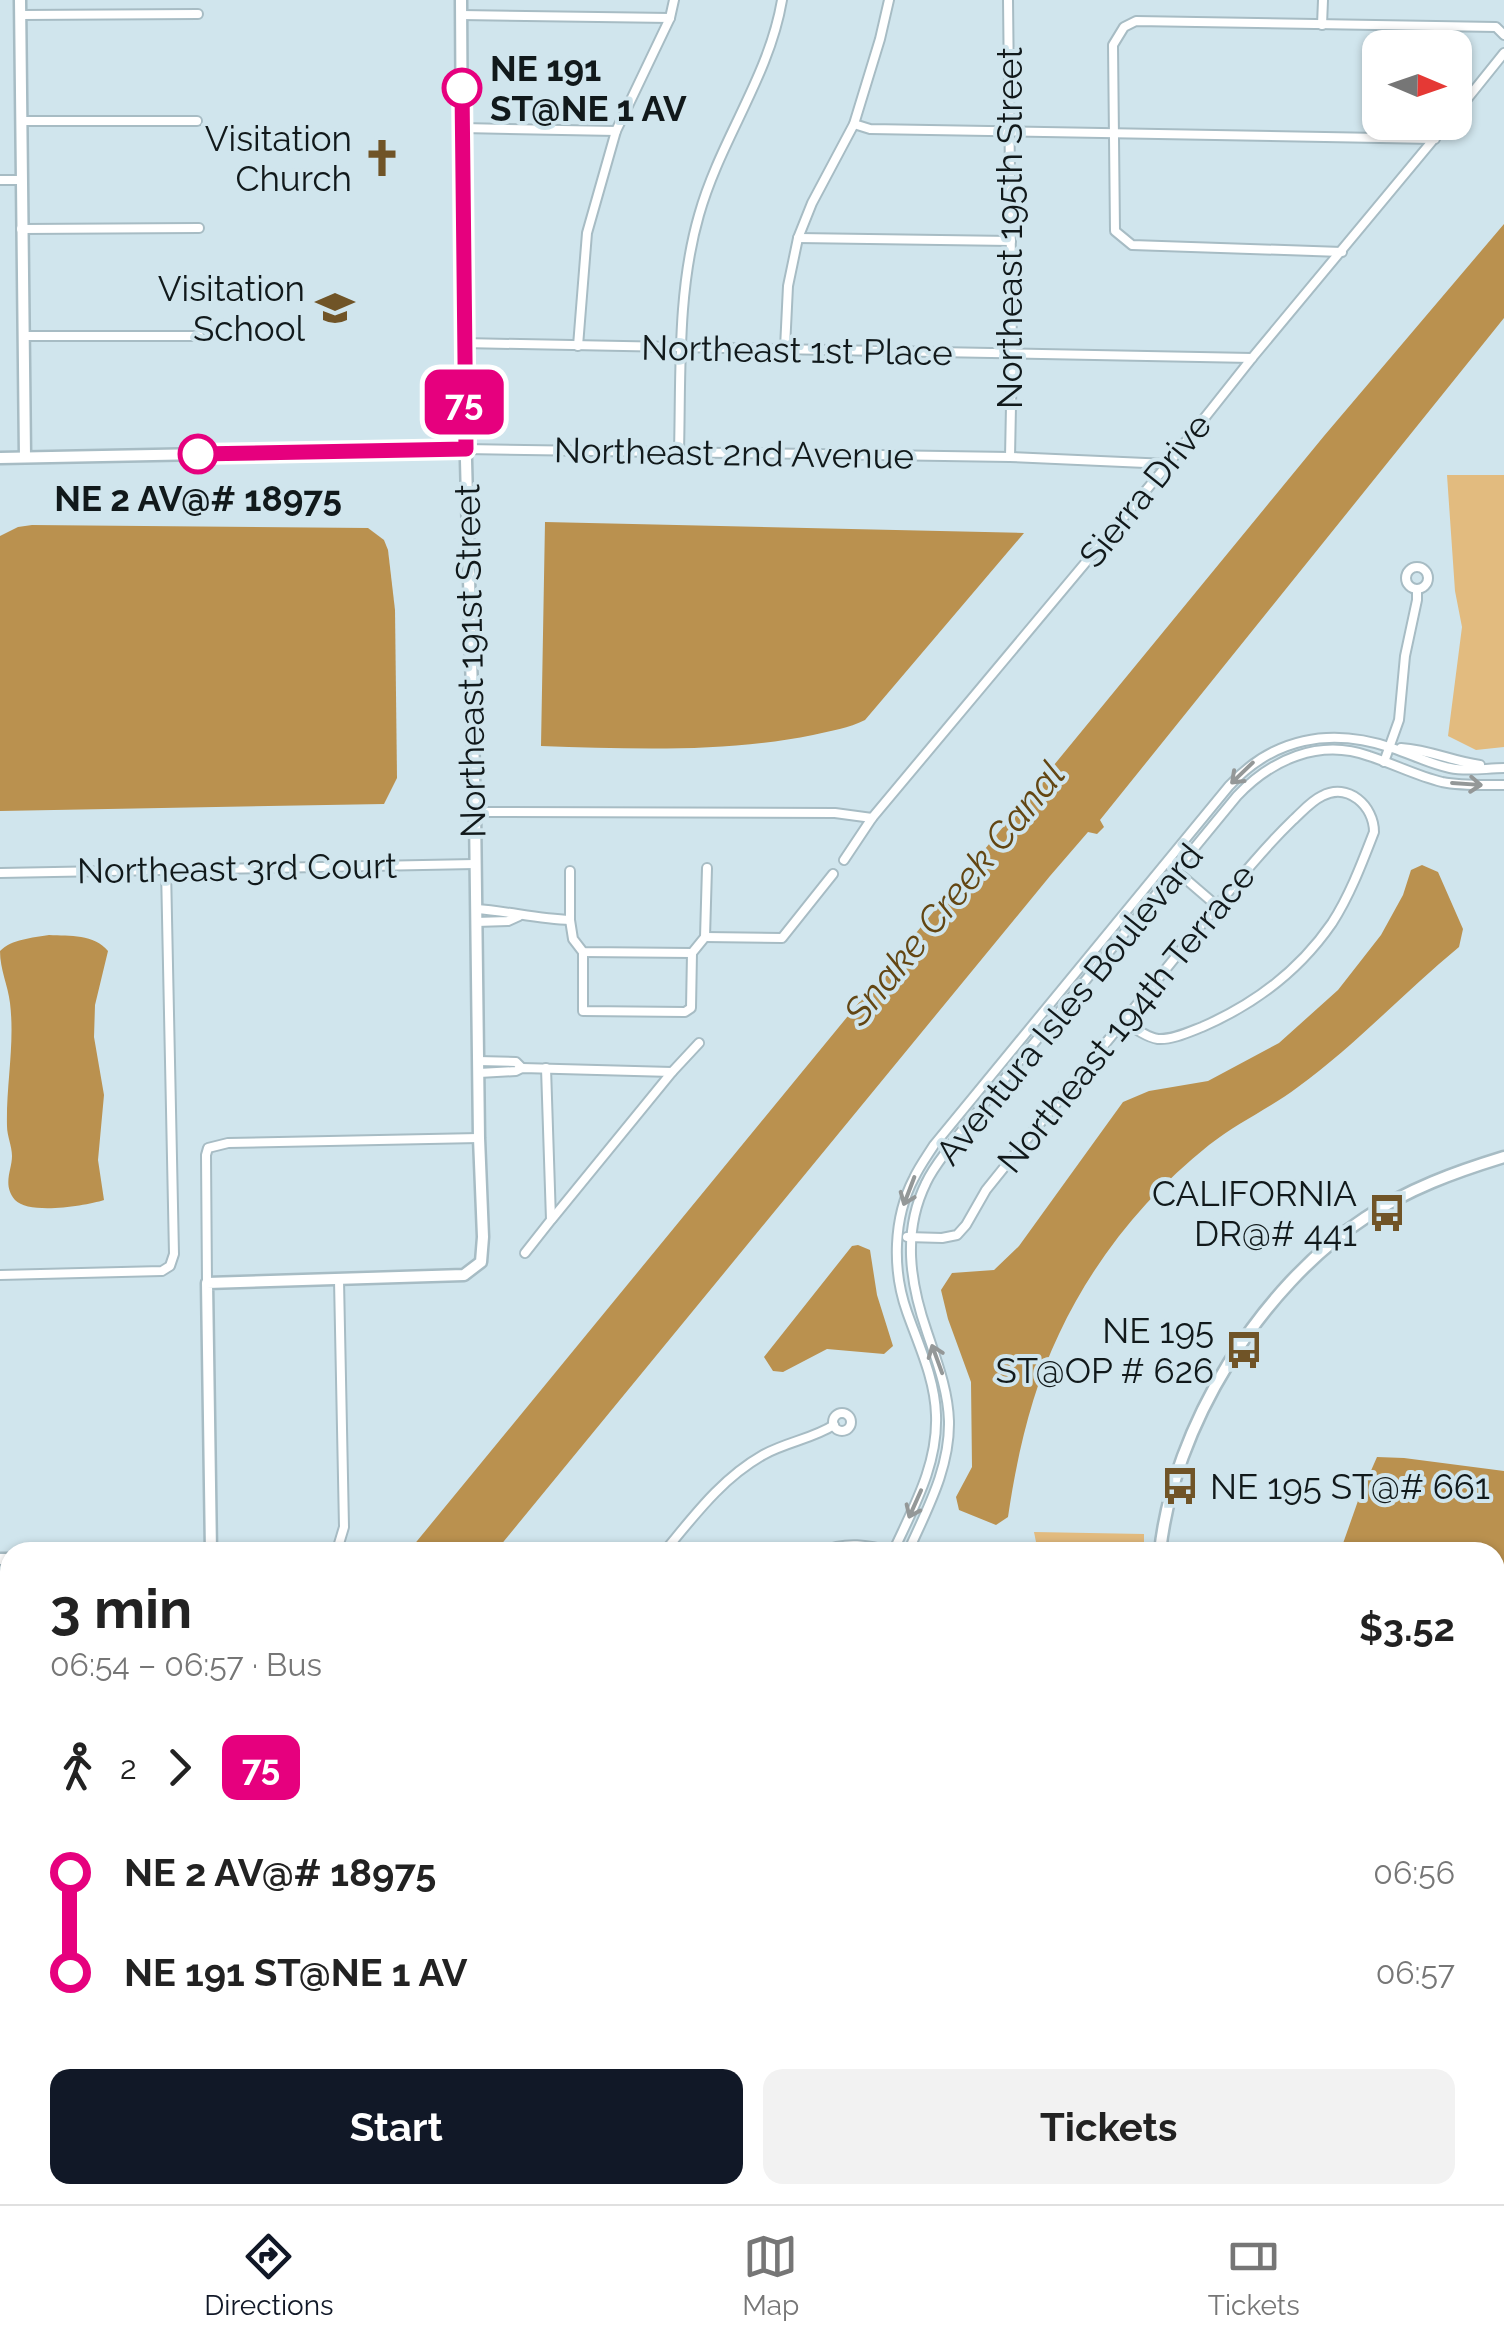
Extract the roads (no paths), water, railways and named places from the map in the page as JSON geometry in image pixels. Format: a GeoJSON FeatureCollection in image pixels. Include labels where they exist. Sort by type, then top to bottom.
{"type":"FeatureCollection","features":[{"type":"Feature","properties":{"kind":"street"},"geometry":{"type":"LineString","coordinates":[[20,0],[25,458]]}},
{"type":"Feature","properties":{"kind":"street","name":"Northeast 191st Street"},"geometry":{"type":"LineString","coordinates":[[339,1280],[464,1275],[481,1262],[460,0]]}},
{"type":"Feature","properties":{"kind":"street"},"geometry":{"type":"LineString","coordinates":[[578,346],[587,233],[616,131],[670,18],[674,0]]}},
{"type":"Feature","properties":{"kind":"street"},"geometry":{"type":"LineString","coordinates":[[679,452],[688,263],[698,215],[718,161],[760,76],[782,0]]}},
{"type":"Feature","properties":{"kind":"street"},"geometry":{"type":"LineString","coordinates":[[786,348],[788,286],[798,238],[854,124],[889,0]]}},
{"type":"Feature","properties":{"kind":"street","name":"Northeast 195th Street"},"geometry":{"type":"LineString","coordinates":[[1008,0],[1010,457]]}},
{"type":"Feature","properties":{"kind":"street"},"geometry":{"type":"LineString","coordinates":[[1322,25],[1323,0]]}},
{"type":"Feature","properties":{"kind":"street"},"geometry":{"type":"LineString","coordinates":[[20,15],[198,14]]}},
{"type":"Feature","properties":{"kind":"street"},"geometry":{"type":"LineString","coordinates":[[461,15],[670,18]]}},
{"type":"Feature","properties":{"kind":"street"},"geometry":{"type":"LineString","coordinates":[[1342,252],[1132,246],[1115,232],[1113,45],[1124,27],[1136,20],[1496,27],[1504,34]]}},
{"type":"Feature","properties":{"kind":"street"},"geometry":{"type":"LineString","coordinates":[[1472,93],[1504,54]]}},
{"type":"Feature","properties":{"kind":"street"},"geometry":{"type":"LineString","coordinates":[[21,121],[197,121]]}},
{"type":"Feature","properties":{"kind":"street"},"geometry":{"type":"LineString","coordinates":[[854,124],[870,130],[1362,138]]}},
{"type":"Feature","properties":{"kind":"street"},"geometry":{"type":"LineString","coordinates":[[462,128],[616,131]]}},
{"type":"Feature","properties":{"kind":"street","name":"Sierra Drive"},"geometry":{"type":"LineString","coordinates":[[844,860],[872,818],[1434,140]]}},
{"type":"Feature","properties":{"kind":"street"},"geometry":{"type":"LineString","coordinates":[[0,180],[22,180]]}},
{"type":"Feature","properties":{"kind":"street"},"geometry":{"type":"LineString","coordinates":[[21,230],[199,228]]}},
{"type":"Feature","properties":{"kind":"street"},"geometry":{"type":"LineString","coordinates":[[798,238],[1010,241]]}},
{"type":"Feature","properties":{"kind":"street"},"geometry":{"type":"LineString","coordinates":[[23,336],[199,336]]}},
{"type":"Feature","properties":{"kind":"street","name":"Northeast 1st Place"},"geometry":{"type":"LineString","coordinates":[[463,344],[1252,358]]}},
{"type":"Feature","properties":{"kind":"street","name":"Northeast 2nd Avenue"},"geometry":{"type":"LineString","coordinates":[[0,458],[466,449],[1010,457],[1168,464]]}},
{"type":"Feature","properties":{"kind":"street"},"geometry":{"type":"LineString","coordinates":[[1384,762],[1398,720],[1417,589]]}},
{"type":"Feature","properties":{"kind":"street","name":"Aventura Isles Boulevard"},"geometry":{"type":"LineString","coordinates":[[897,1542],[927,1476],[936,1418],[934,1394],[900,1284],[898,1236],[901,1212],[913,1179],[934,1145],[1229,786],[1254,762],[1289,744],[1349,738],[1448,768],[1499,768]]}},
{"type":"Feature","properties":{"kind":"street","name":"Aventura Isles Boulevard"},"geometry":{"type":"LineString","coordinates":[[912,1542],[942,1473],[949,1424],[943,1377],[912,1284],[914,1218],[926,1182],[956,1138],[1237,796],[1273,764],[1310,752],[1334,750],[1355,752],[1446,783],[1504,785]]}},
{"type":"Feature","properties":{"kind":"street","name":"Northeast 194th Terrace"},"geometry":{"type":"LineString","coordinates":[[898,1236],[942,1238],[957,1234],[966,1225],[986,1190],[1217,906],[1275,838],[1312,803],[1334,792],[1347,793],[1368,808],[1374,832],[1348,896],[1331,924],[1285,978],[1225,1017],[1169,1038],[1155,1039],[1124,1022]]}},
{"type":"Feature","properties":{"kind":"street"},"geometry":{"type":"LineString","coordinates":[[474,812],[835,814],[872,818]]}},
{"type":"Feature","properties":{"kind":"street"},"geometry":{"type":"LineString","coordinates":[[1167,862],[1217,906]]}},
{"type":"Feature","properties":{"kind":"street","name":"Northeast 3rd Court"},"geometry":{"type":"LineString","coordinates":[[0,873],[475,864]]}},
{"type":"Feature","properties":{"kind":"street"},"geometry":{"type":"LineString","coordinates":[[570,871],[573,938],[584,952],[583,1010],[685,1012],[691,1008],[692,953],[705,937],[707,868]]}},
{"type":"Feature","properties":{"kind":"street"},"geometry":{"type":"LineString","coordinates":[[0,1276],[162,1271],[170,1266],[174,1254],[166,869]]}},
{"type":"Feature","properties":{"kind":"street"},"geometry":{"type":"LineString","coordinates":[[705,937],[782,938],[834,874]]}},
{"type":"Feature","properties":{"kind":"street"},"geometry":{"type":"LineString","coordinates":[[476,909],[570,920]]}},
{"type":"Feature","properties":{"kind":"street"},"geometry":{"type":"LineString","coordinates":[[476,922],[508,921],[519,916]]}},
{"type":"Feature","properties":{"kind":"street"},"geometry":{"type":"LineString","coordinates":[[584,952],[692,953]]}},
{"type":"Feature","properties":{"kind":"street"},"geometry":{"type":"LineString","coordinates":[[525,1254],[699,1043]]}},
{"type":"Feature","properties":{"kind":"street"},"geometry":{"type":"LineString","coordinates":[[478,1067],[516,1062],[522,1068],[672,1072]]}},
{"type":"Feature","properties":{"kind":"street"},"geometry":{"type":"LineString","coordinates":[[546,1068],[551,1220]]}},
{"type":"Feature","properties":{"kind":"street"},"geometry":{"type":"LineString","coordinates":[[212,1542],[208,1148],[228,1143],[479,1138]]}},
{"type":"Feature","properties":{"kind":"street"},"geometry":{"type":"LineString","coordinates":[[1162,1542],[1172,1491],[1194,1429],[1232,1356],[1284,1287],[1364,1218],[1414,1190],[1504,1157]]}},
{"type":"Feature","properties":{"kind":"street"},"geometry":{"type":"LineString","coordinates":[[207,1284],[339,1280],[344,1527],[340,1542]]}},
{"type":"Feature","properties":{"kind":"street"},"geometry":{"type":"LineString","coordinates":[[675,1542],[718,1487],[734,1474],[783,1445],[821,1434],[834,1425]]}},
{"type":"Feature","properties":{"kind":"water","name":"Snake Creek Canal"},"geometry":{"type":"Polygon","coordinates":[[[1504,224],[1504,318],[1100,820],[1104,827],[1097,834],[1088,832],[1050,876],[503,1542],[416,1542],[1324,436],[1504,224]]]}},
{"type":"Feature","properties":{"kind":"water"},"geometry":{"type":"Polygon","coordinates":[[[545,522],[1024,533],[865,720],[813,735],[746,745],[609,748],[541,746],[545,522]]]}},
{"type":"Feature","properties":{"kind":"water"},"geometry":{"type":"Polygon","coordinates":[[[32,525],[368,528],[384,540],[395,610],[397,778],[384,804],[0,811],[0,536],[32,525]]]}},
{"type":"Feature","properties":{"kind":"water"},"geometry":{"type":"Polygon","coordinates":[[[1422,865],[1438,872],[1463,929],[1459,947],[1319,1071],[1209,1145],[1143,1208],[1088,1281],[1049,1355],[1027,1423],[1008,1517],[996,1525],[959,1510],[956,1497],[972,1467],[971,1382],[941,1290],[952,1273],[994,1270],[1019,1246],[1123,1102],[1149,1091],[1208,1081],[1279,1043],[1338,990],[1381,935],[1403,895],[1411,870],[1422,865]]]}},
{"type":"Feature","properties":{"kind":"water"},"geometry":{"type":"Polygon","coordinates":[[[49,935],[89,939],[108,951],[95,1005],[94,1037],[104,1095],[98,1160],[104,1200],[44,1208],[22,1205],[9,1189],[11,1018],[0,951],[16,941],[49,935]]]}},
{"type":"Feature","properties":{"kind":"water"},"geometry":{"type":"Polygon","coordinates":[[[852,1246],[870,1250],[877,1295],[893,1346],[884,1354],[827,1349],[783,1372],[773,1371],[764,1357],[852,1246]]]}},
{"type":"Feature","properties":{"kind":"water"},"geometry":{"type":"Polygon","coordinates":[[[1377,1457],[1504,1471],[1504,1542],[1344,1542],[1377,1457]]]}},
{"type":"Feature","properties":{"kind":"place","name":"NE 191 ST@NE 1 AV"},"geometry":{"type":"Point","coordinates":[462,88]}},
{"type":"Feature","properties":{"kind":"place","name":"Visitation Church"},"geometry":{"type":"Point","coordinates":[382,158]}},
{"type":"Feature","properties":{"kind":"place","name":"Visitation School"},"geometry":{"type":"Point","coordinates":[335,308]}},
{"type":"Feature","properties":{"kind":"place","name":"NE 2 AV@# 18975"},"geometry":{"type":"Point","coordinates":[198,454]}},
{"type":"Feature","properties":{"kind":"place","name":"CALIFORNIA DR@# 441"},"geometry":{"type":"Point","coordinates":[1387,1213]}},
{"type":"Feature","properties":{"kind":"place","name":"NE 195 ST@OP # 626"},"geometry":{"type":"Point","coordinates":[1244,1350]}},
{"type":"Feature","properties":{"kind":"place","name":"NE 195 ST@# 661"},"geometry":{"type":"Point","coordinates":[1180,1486]}}]}
